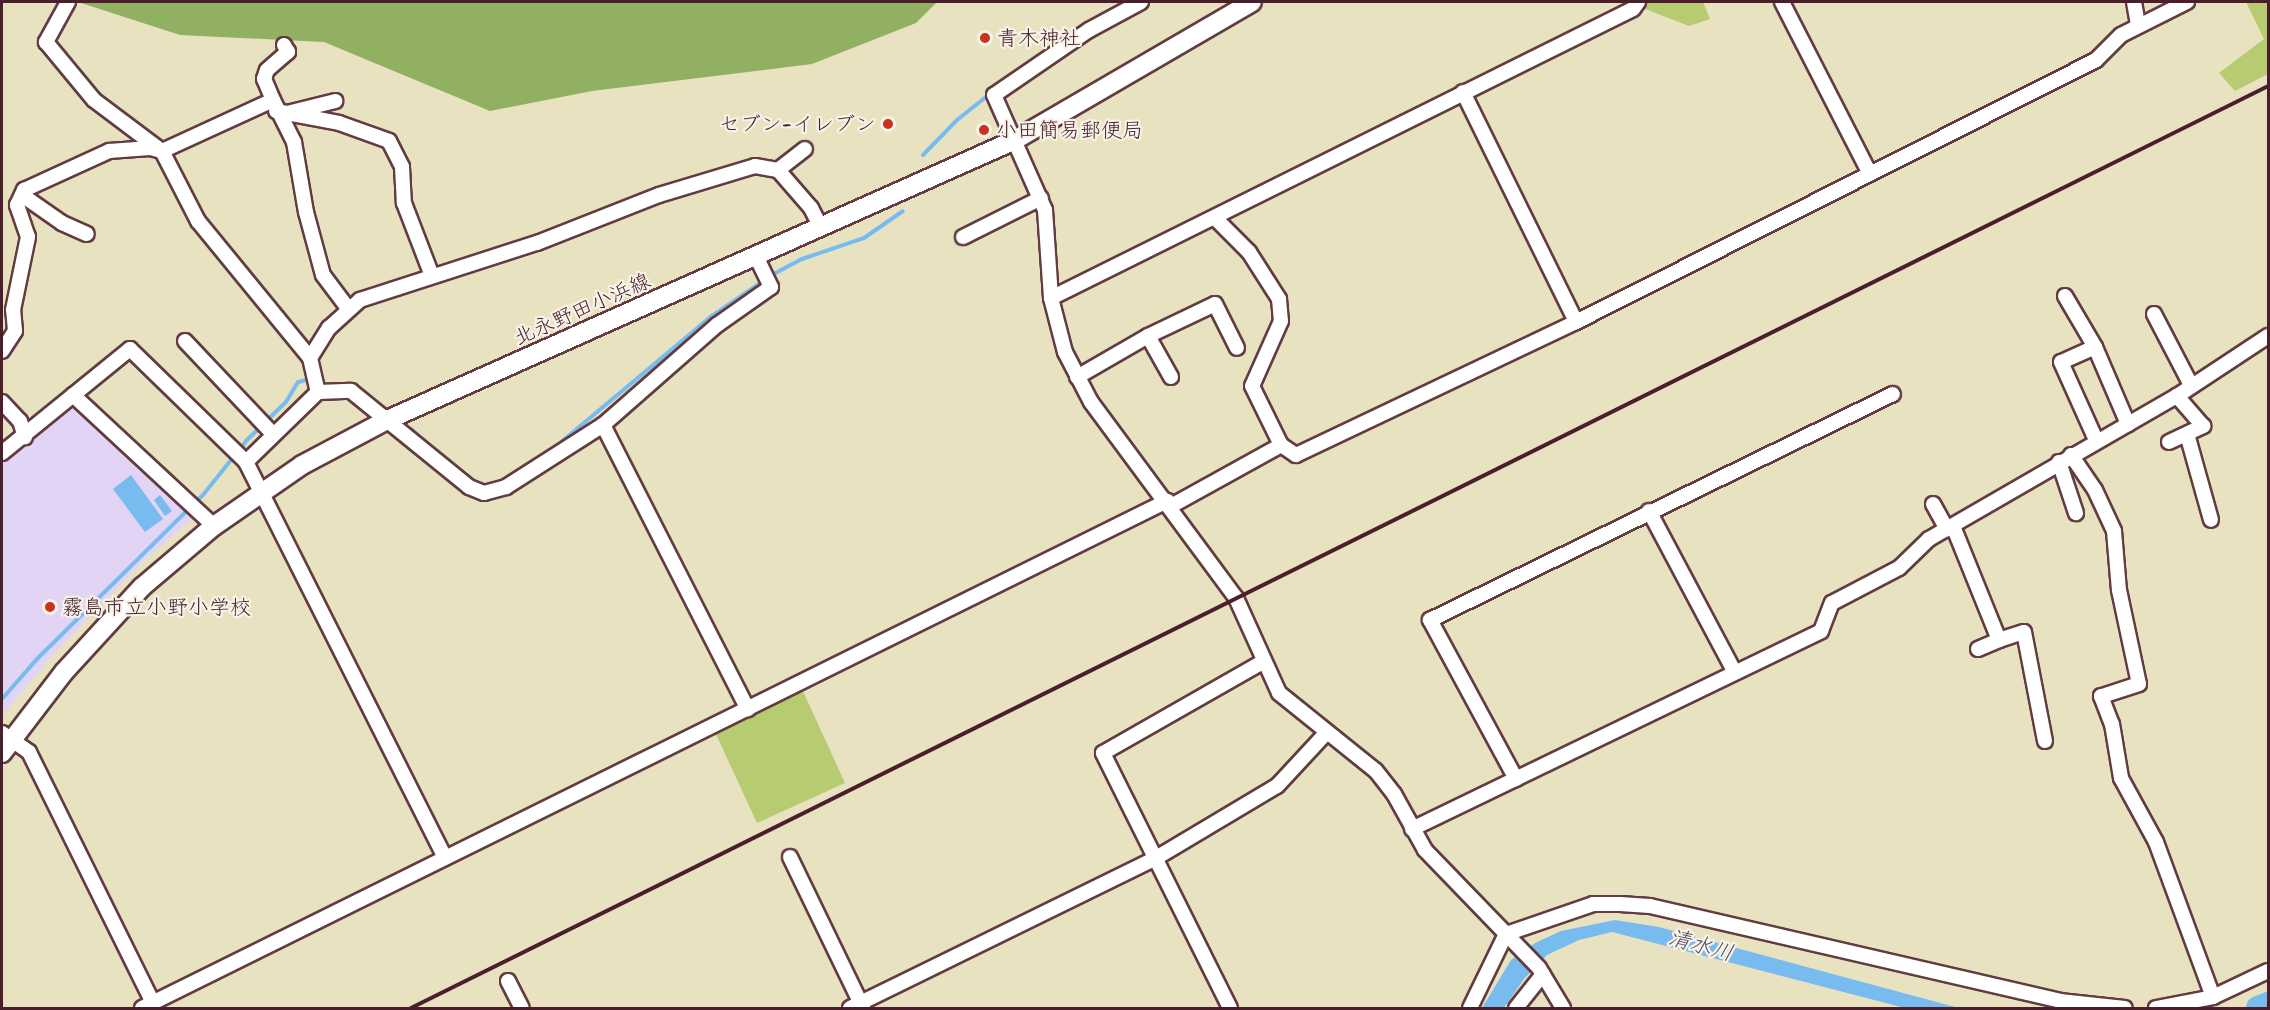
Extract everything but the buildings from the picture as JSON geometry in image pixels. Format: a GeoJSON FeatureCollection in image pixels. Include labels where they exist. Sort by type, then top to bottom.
{"type":"FeatureCollection","features":[{"type":"Feature","properties":{"kind":"main road","name":"北永野田小浜線"},"geometry":{"type":"LineString","coordinates":[[5,742],[64,672],[142,586],[214,526],[261,492],[385,421],[760,263],[821,228],[1016,140],[1252,2]]}},
{"type":"Feature","properties":{"kind":"street"},"geometry":{"type":"LineString","coordinates":[[68,2],[46,42],[94,100],[162,151],[198,222],[310,360],[317,387]]}},
{"type":"Feature","properties":{"kind":"street"},"geometry":{"type":"LineString","coordinates":[[1141,2],[1089,30],[994,95],[1041,198],[1048,235],[1051,298],[1060,337],[1077,377],[1091,402],[1169,503],[1236,598],[1279,693],[1326,734],[1376,771],[1394,794],[1412,828],[1439,867],[1541,971],[1563,1008]]}},
{"type":"Feature","properties":{"kind":"street"},"geometry":{"type":"LineString","coordinates":[[1051,298],[1634,9],[1638,2]]}},
{"type":"Feature","properties":{"kind":"street"},"geometry":{"type":"LineString","coordinates":[[1782,2],[1870,174]]}},
{"type":"Feature","properties":{"kind":"street"},"geometry":{"type":"LineString","coordinates":[[2134,2],[2138,24]]}},
{"type":"Feature","properties":{"kind":"street"},"geometry":{"type":"LineString","coordinates":[[1215,218],[1249,252],[1279,299],[1281,321],[1252,386],[1281,445],[1296,455],[1576,321],[2096,60],[2121,34],[2187,2]]}},
{"type":"Feature","properties":{"kind":"street"},"geometry":{"type":"LineString","coordinates":[[284,45],[288,52],[267,70],[264,79],[294,142],[306,212],[323,275],[347,307]]}},
{"type":"Feature","properties":{"kind":"street"},"geometry":{"type":"LineString","coordinates":[[1463,92],[1576,321]]}},
{"type":"Feature","properties":{"kind":"street"},"geometry":{"type":"LineString","coordinates":[[2,351],[15,331],[13,310],[28,237],[17,205],[24,190],[109,151],[150,148],[162,151],[277,109],[335,101]]}},
{"type":"Feature","properties":{"kind":"street"},"geometry":{"type":"LineString","coordinates":[[277,109],[339,123],[389,141],[396,149],[402,167],[404,203],[432,276]]}},
{"type":"Feature","properties":{"kind":"street"},"geometry":{"type":"LineString","coordinates":[[778,171],[805,149]]}},
{"type":"Feature","properties":{"kind":"street"},"geometry":{"type":"LineString","coordinates":[[310,360],[312,350],[347,307],[432,276],[537,243],[704,180],[755,166],[778,171],[812,208],[821,228]]}},
{"type":"Feature","properties":{"kind":"street"},"geometry":{"type":"LineString","coordinates":[[22,195],[62,223],[87,234]]}},
{"type":"Feature","properties":{"kind":"street"},"geometry":{"type":"LineString","coordinates":[[963,237],[1041,198]]}},
{"type":"Feature","properties":{"kind":"street"},"geometry":{"type":"LineString","coordinates":[[317,387],[351,391],[362,397],[385,421],[438,459],[469,487],[484,493],[514,483],[603,425],[717,325],[771,286],[760,263]]}},
{"type":"Feature","properties":{"kind":"street"},"geometry":{"type":"LineString","coordinates":[[2065,296],[2094,347],[2128,424]]}},
{"type":"Feature","properties":{"kind":"street"},"geometry":{"type":"LineString","coordinates":[[1077,377],[1148,336],[1215,304],[1237,348]]}},
{"type":"Feature","properties":{"kind":"street"},"geometry":{"type":"LineString","coordinates":[[2154,314],[2191,385]]}},
{"type":"Feature","properties":{"kind":"street"},"geometry":{"type":"LineString","coordinates":[[1148,336],[1171,377]]}},
{"type":"Feature","properties":{"kind":"street"},"geometry":{"type":"LineString","coordinates":[[1412,828],[1821,631],[1832,603],[1899,568],[1929,539],[2096,440],[2177,396],[2268,336]]}},
{"type":"Feature","properties":{"kind":"street"},"geometry":{"type":"LineString","coordinates":[[185,341],[271,432]]}},
{"type":"Feature","properties":{"kind":"street"},"geometry":{"type":"LineString","coordinates":[[2094,347],[2061,362],[2096,440]]}},
{"type":"Feature","properties":{"kind":"street"},"geometry":{"type":"LineString","coordinates":[[2,453],[25,437],[130,349],[243,460],[445,858]]}},
{"type":"Feature","properties":{"kind":"street"},"geometry":{"type":"LineString","coordinates":[[243,460],[317,387]]}},
{"type":"Feature","properties":{"kind":"street"},"geometry":{"type":"LineString","coordinates":[[1516,778],[1430,620],[1649,510],[1893,394]]}},
{"type":"Feature","properties":{"kind":"street"},"geometry":{"type":"LineString","coordinates":[[73,395],[197,507],[214,526]]}},
{"type":"Feature","properties":{"kind":"street"},"geometry":{"type":"LineString","coordinates":[[2169,442],[2203,426],[2177,396]]}},
{"type":"Feature","properties":{"kind":"street"},"geometry":{"type":"LineString","coordinates":[[2,402],[20,421],[25,437]]}},
{"type":"Feature","properties":{"kind":"street"},"geometry":{"type":"LineString","coordinates":[[603,425],[748,709]]}},
{"type":"Feature","properties":{"kind":"street"},"geometry":{"type":"LineString","coordinates":[[2187,434],[2211,520]]}},
{"type":"Feature","properties":{"kind":"street"},"geometry":{"type":"LineString","coordinates":[[5,742],[29,752],[147,1006],[1169,503],[1281,445]]}},
{"type":"Feature","properties":{"kind":"street"},"geometry":{"type":"LineString","coordinates":[[2065,458],[2076,513]]}},
{"type":"Feature","properties":{"kind":"street"},"geometry":{"type":"LineString","coordinates":[[2065,458],[2096,490],[2114,531],[2119,590],[2139,684],[2102,696],[2112,724],[2121,778],[2156,842],[2214,997]]}},
{"type":"Feature","properties":{"kind":"street"},"geometry":{"type":"LineString","coordinates":[[1933,504],[1950,527],[1999,640]]}},
{"type":"Feature","properties":{"kind":"street"},"geometry":{"type":"LineString","coordinates":[[1649,510],[1734,671]]}},
{"type":"Feature","properties":{"kind":"street"},"geometry":{"type":"LineString","coordinates":[[1978,649],[2024,632],[2045,741]]}},
{"type":"Feature","properties":{"kind":"street"},"geometry":{"type":"LineString","coordinates":[[1230,1008],[1103,753],[1264,661]]}},
{"type":"Feature","properties":{"kind":"street"},"geometry":{"type":"LineString","coordinates":[[790,857],[858,1007],[1156,858],[1277,786],[1326,734]]}},
{"type":"Feature","properties":{"kind":"street"},"geometry":{"type":"LineString","coordinates":[[1470,1008],[1510,938],[1593,904],[1650,906],[2060,1001],[2126,1008]]}},
{"type":"Feature","properties":{"kind":"street"},"geometry":{"type":"LineString","coordinates":[[1516,1008],[1541,971]]}},
{"type":"Feature","properties":{"kind":"street"},"geometry":{"type":"LineString","coordinates":[[2156,1008],[2214,997],[2268,971]]}},
{"type":"Feature","properties":{"kind":"street"},"geometry":{"type":"LineString","coordinates":[[508,981],[522,1008]]}},
{"type":"Feature","properties":{"kind":"shaded area","name":"霧島市立小野小学校"},"geometry":{"type":"Polygon","coordinates":[[[76,402],[200,513],[145,559],[52,656],[2,716],[2,456],[21,441],[25,444],[76,402]]]}},
{"type":"Feature","properties":{"kind":"green space"},"geometry":{"type":"Polygon","coordinates":[[[78,2],[937,2],[916,23],[812,64],[592,91],[490,111],[324,42],[180,35],[78,2]]]}},
{"type":"Feature","properties":{"kind":"green space"},"geometry":{"type":"Polygon","coordinates":[[[1644,2],[1703,2],[1710,19],[1689,26],[1640,7],[1644,2]]]}},
{"type":"Feature","properties":{"kind":"green space"},"geometry":{"type":"Polygon","coordinates":[[[2246,2],[2268,2],[2268,74],[2235,91],[2219,73],[2264,39],[2246,2]]]}},
{"type":"Feature","properties":{"kind":"green space"},"geometry":{"type":"Polygon","coordinates":[[[802,689],[845,783],[757,823],[714,730],[802,689]]]}},
{"type":"Feature","properties":{"kind":"water"},"geometry":{"type":"Polygon","coordinates":[[[131,475],[163,519],[145,532],[113,489],[131,475]]]}},
{"type":"Feature","properties":{"kind":"water"},"geometry":{"type":"Polygon","coordinates":[[[160,495],[172,511],[165,516],[154,500],[160,495]]]}},
{"type":"Feature","properties":{"kind":"water"},"geometry":{"type":"Polygon","coordinates":[[[1615,920],[1659,927],[1959,1008],[1905,1008],[1612,932],[1579,940],[1547,955],[1524,979],[1504,1008],[1482,1008],[1511,960],[1535,943],[1561,931],[1615,920]]]}},
{"type":"Feature","properties":{"kind":"waterway"},"geometry":{"type":"LineString","coordinates":[[1108,12],[1126,2]]}},
{"type":"Feature","properties":{"kind":"waterway"},"geometry":{"type":"LineString","coordinates":[[923,155],[957,120],[991,93]]}},
{"type":"Feature","properties":{"kind":"waterway"},"geometry":{"type":"LineString","coordinates":[[770,276],[802,259],[864,238],[903,211]]}},
{"type":"Feature","properties":{"kind":"waterway"},"geometry":{"type":"LineString","coordinates":[[554,448],[712,316],[763,281]]}},
{"type":"Feature","properties":{"kind":"waterway"},"geometry":{"type":"LineString","coordinates":[[2,699],[37,659],[203,495],[247,440],[286,402],[298,382],[307,380]]}},
{"type":"Feature","properties":{"kind":"waterway"},"geometry":{"type":"LineString","coordinates":[[411,429],[428,445]]}},
{"type":"Feature","properties":{"kind":"waterway","name":"清水川"},"geometry":{"type":"LineString","coordinates":[[2258,1008],[2268,1004]]}},
{"type":"Feature","properties":{"kind":"railway"},"geometry":{"type":"LineString","coordinates":[[411,1008],[2268,86]]}},
{"type":"Feature","properties":{"kind":"place","name":"青木神社"},"geometry":{"type":"Point","coordinates":[985,38]}},
{"type":"Feature","properties":{"kind":"place","name":"セブン-イレブン"},"geometry":{"type":"Point","coordinates":[888,124]}},
{"type":"Feature","properties":{"kind":"place","name":"小田簡易郵便局"},"geometry":{"type":"Point","coordinates":[984,130]}},
{"type":"Feature","properties":{"kind":"place","name":"霧島市立小野小学校"},"geometry":{"type":"Point","coordinates":[50,607]}}]}
